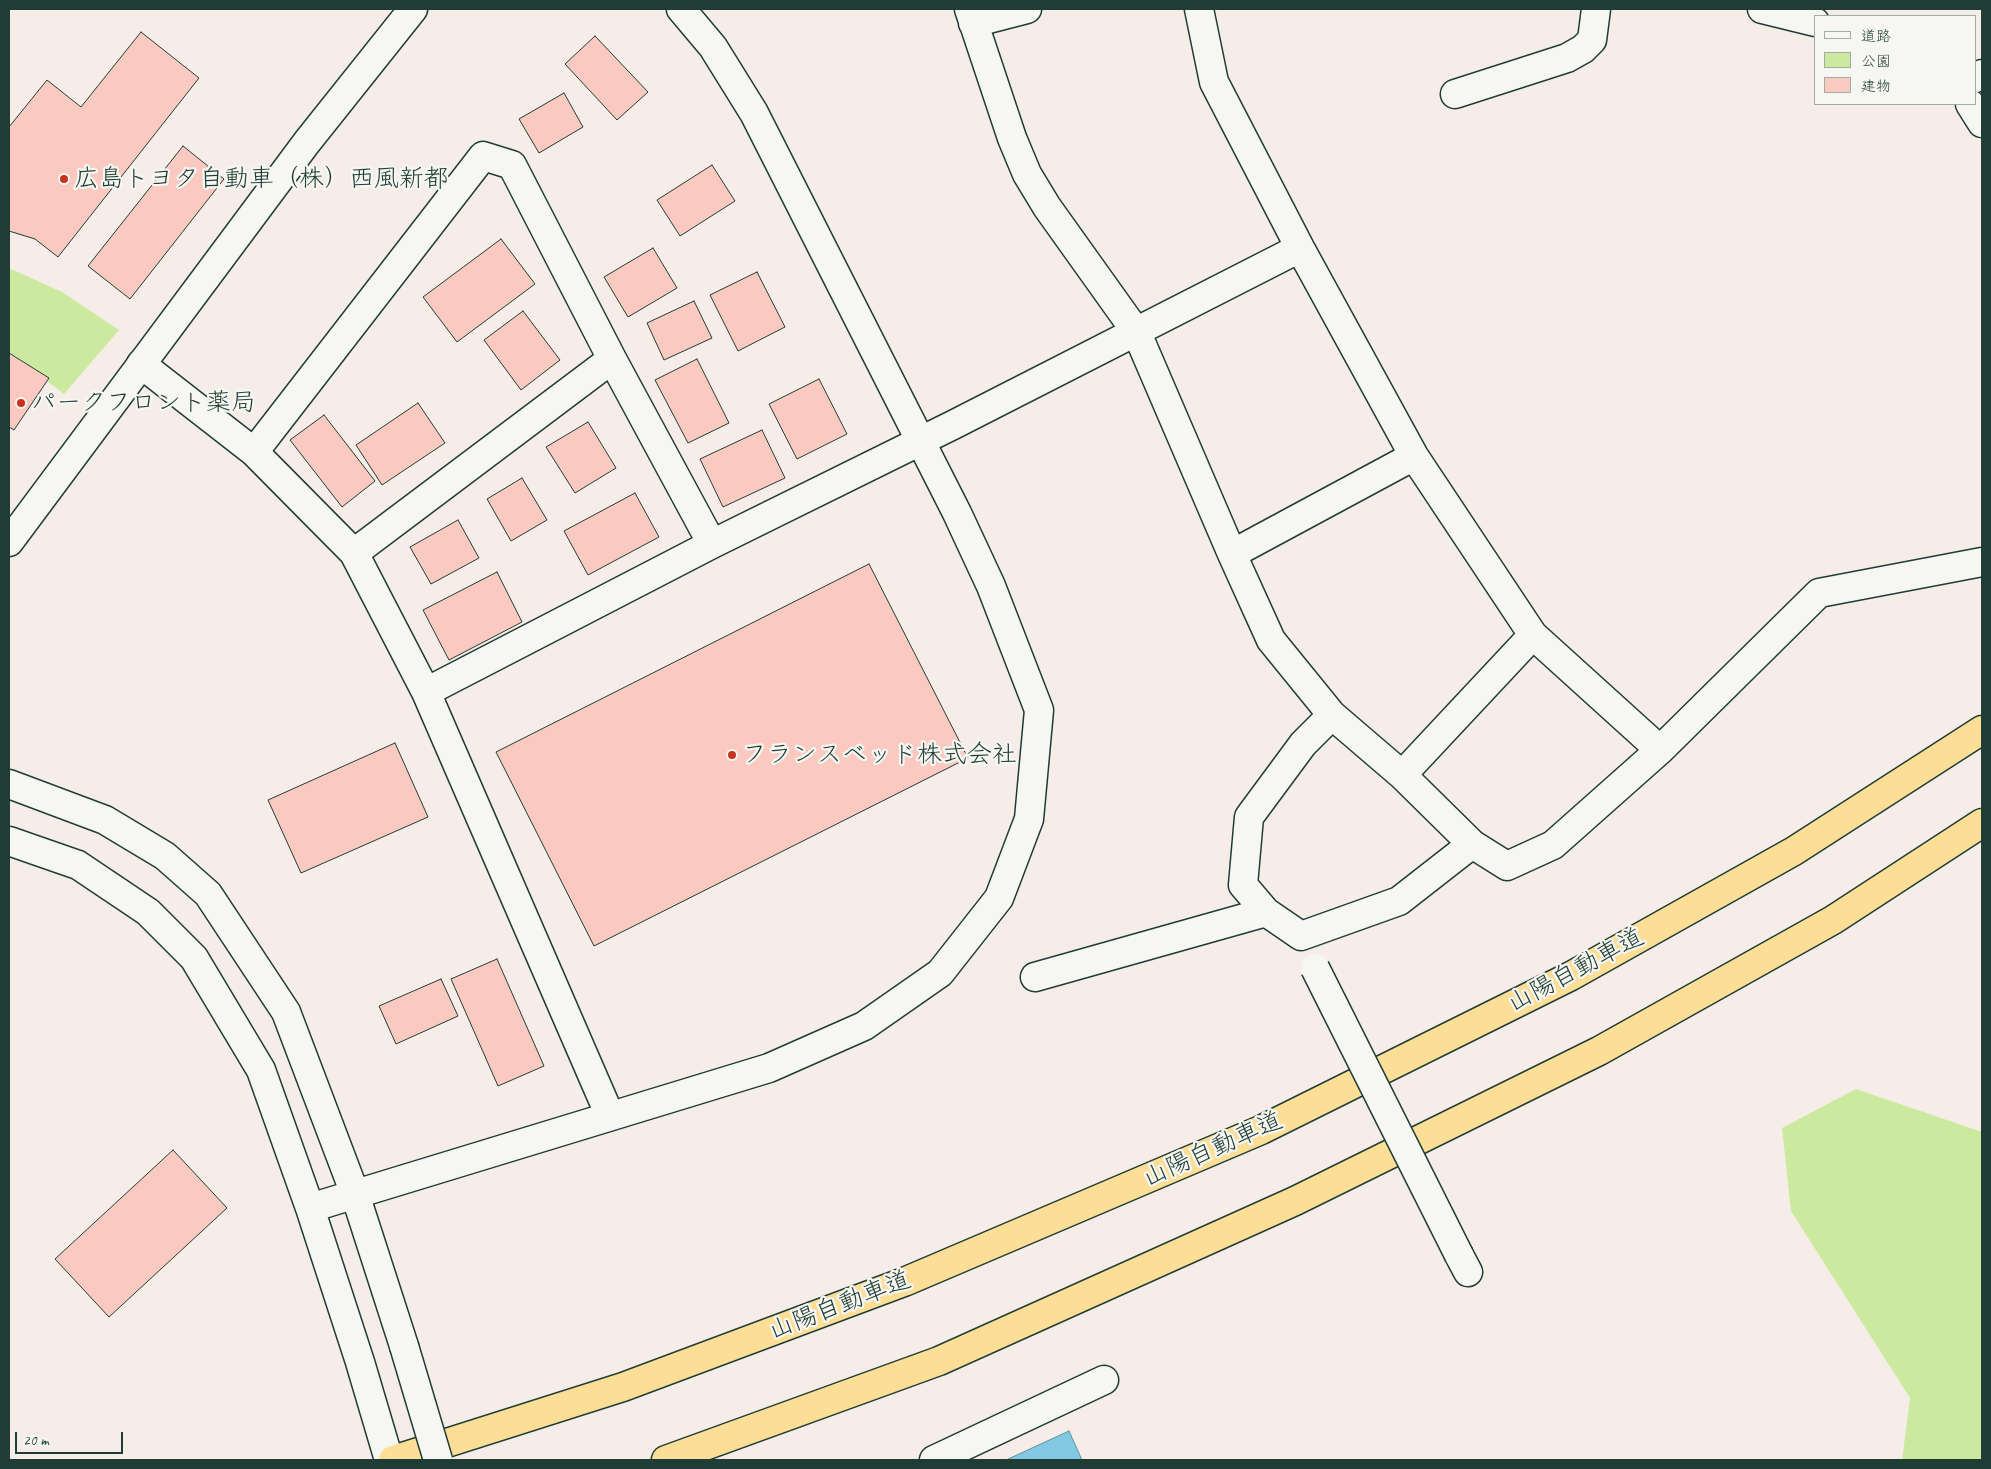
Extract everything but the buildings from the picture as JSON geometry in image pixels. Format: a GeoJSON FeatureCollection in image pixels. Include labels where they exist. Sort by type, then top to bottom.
{"type":"FeatureCollection","features":[{"type":"Feature","properties":{"kind":"highway","name":"山陽自動車道"},"geometry":{"type":"LineString","coordinates":[[393,1460],[623,1387],[904,1282],[1261,1130],[1571,976],[1794,850],[1982,730]]}},
{"type":"Feature","properties":{"kind":"highway"},"geometry":{"type":"LineString","coordinates":[[666,1460],[938,1361],[1295,1201],[1599,1051],[1833,920],[1982,823]]}},
{"type":"Feature","properties":{"kind":"street"},"geometry":{"type":"LineString","coordinates":[[9,542],[307,142],[413,9]]}},
{"type":"Feature","properties":{"kind":"street"},"geometry":{"type":"LineString","coordinates":[[310,1208],[769,1068],[864,1026],[940,973],[999,898],[1029,819],[1039,710],[991,586],[754,113],[714,47],[681,9]]}},
{"type":"Feature","properties":{"kind":"street"},"geometry":{"type":"LineString","coordinates":[[1027,9],[971,16],[1012,138],[1028,174],[1047,207],[1137,332],[1271,640],[1332,716],[1402,775],[1472,844],[1506,866],[1553,845],[1660,750],[1819,592],[1982,562]]}},
{"type":"Feature","properties":{"kind":"street"},"geometry":{"type":"LineString","coordinates":[[1199,9],[1214,82],[1300,248],[1414,456],[1533,635],[1660,750]]}},
{"type":"Feature","properties":{"kind":"street"},"geometry":{"type":"LineString","coordinates":[[1455,94],[1567,58],[1583,49],[1592,40],[1596,9]]}},
{"type":"Feature","properties":{"kind":"street"},"geometry":{"type":"LineString","coordinates":[[1762,9],[1814,22]]}},
{"type":"Feature","properties":{"kind":"street"},"geometry":{"type":"LineString","coordinates":[[1971,105],[1982,124]]}},
{"type":"Feature","properties":{"kind":"street"},"geometry":{"type":"LineString","coordinates":[[254,452],[483,156],[512,165],[612,359],[712,544]]}},
{"type":"Feature","properties":{"kind":"street"},"geometry":{"type":"LineString","coordinates":[[426,692],[712,544],[1137,332],[1300,248]]}},
{"type":"Feature","properties":{"kind":"street"},"geometry":{"type":"LineString","coordinates":[[354,553],[612,359]]}},
{"type":"Feature","properties":{"kind":"street"},"geometry":{"type":"LineString","coordinates":[[141,364],[254,452],[354,553],[426,692],[610,1116]]}},
{"type":"Feature","properties":{"kind":"street"},"geometry":{"type":"LineString","coordinates":[[1232,554],[1414,456]]}},
{"type":"Feature","properties":{"kind":"street"},"geometry":{"type":"LineString","coordinates":[[1402,775],[1533,635]]}},
{"type":"Feature","properties":{"kind":"street"},"geometry":{"type":"LineString","coordinates":[[1332,716],[1304,744],[1249,817],[1243,885],[1266,912],[1301,936],[1315,968],[1464,1264]]}},
{"type":"Feature","properties":{"kind":"street"},"geometry":{"type":"LineString","coordinates":[[9,784],[105,820],[165,856],[208,894],[286,1012],[355,1194],[404,1346],[438,1460]]}},
{"type":"Feature","properties":{"kind":"street"},"geometry":{"type":"LineString","coordinates":[[9,841],[78,865],[148,912],[194,958],[261,1070],[310,1208],[360,1362],[389,1460]]}},
{"type":"Feature","properties":{"kind":"street"},"geometry":{"type":"LineString","coordinates":[[1301,936],[1400,901],[1472,844]]}},
{"type":"Feature","properties":{"kind":"street"},"geometry":{"type":"LineString","coordinates":[[1035,977],[1266,912]]}},
{"type":"Feature","properties":{"kind":"street"},"geometry":{"type":"LineString","coordinates":[[934,1460],[1104,1380]]}},
{"type":"Feature","properties":{"kind":"green space"},"geometry":{"type":"Polygon","coordinates":[[[9,268],[62,292],[119,330],[64,394],[9,353],[9,268]]]}},
{"type":"Feature","properties":{"kind":"green space"},"geometry":{"type":"Polygon","coordinates":[[[1856,1089],[1982,1132],[1982,1460],[1902,1460],[1910,1398],[1791,1211],[1782,1128],[1856,1089]]]}},
{"type":"Feature","properties":{"kind":"water"},"geometry":{"type":"Polygon","coordinates":[[[1069,1431],[1082,1460],[1006,1460],[1069,1431]]]}},
{"type":"Feature","properties":{"kind":"place","name":"広島トヨタ自動車（株）西風新都"},"geometry":{"type":"Point","coordinates":[64,179]}},
{"type":"Feature","properties":{"kind":"place","name":"パークフロント薬局"},"geometry":{"type":"Point","coordinates":[21,403]}},
{"type":"Feature","properties":{"kind":"place","name":"フランスベッド株式会社"},"geometry":{"type":"Point","coordinates":[732,755]}}]}
